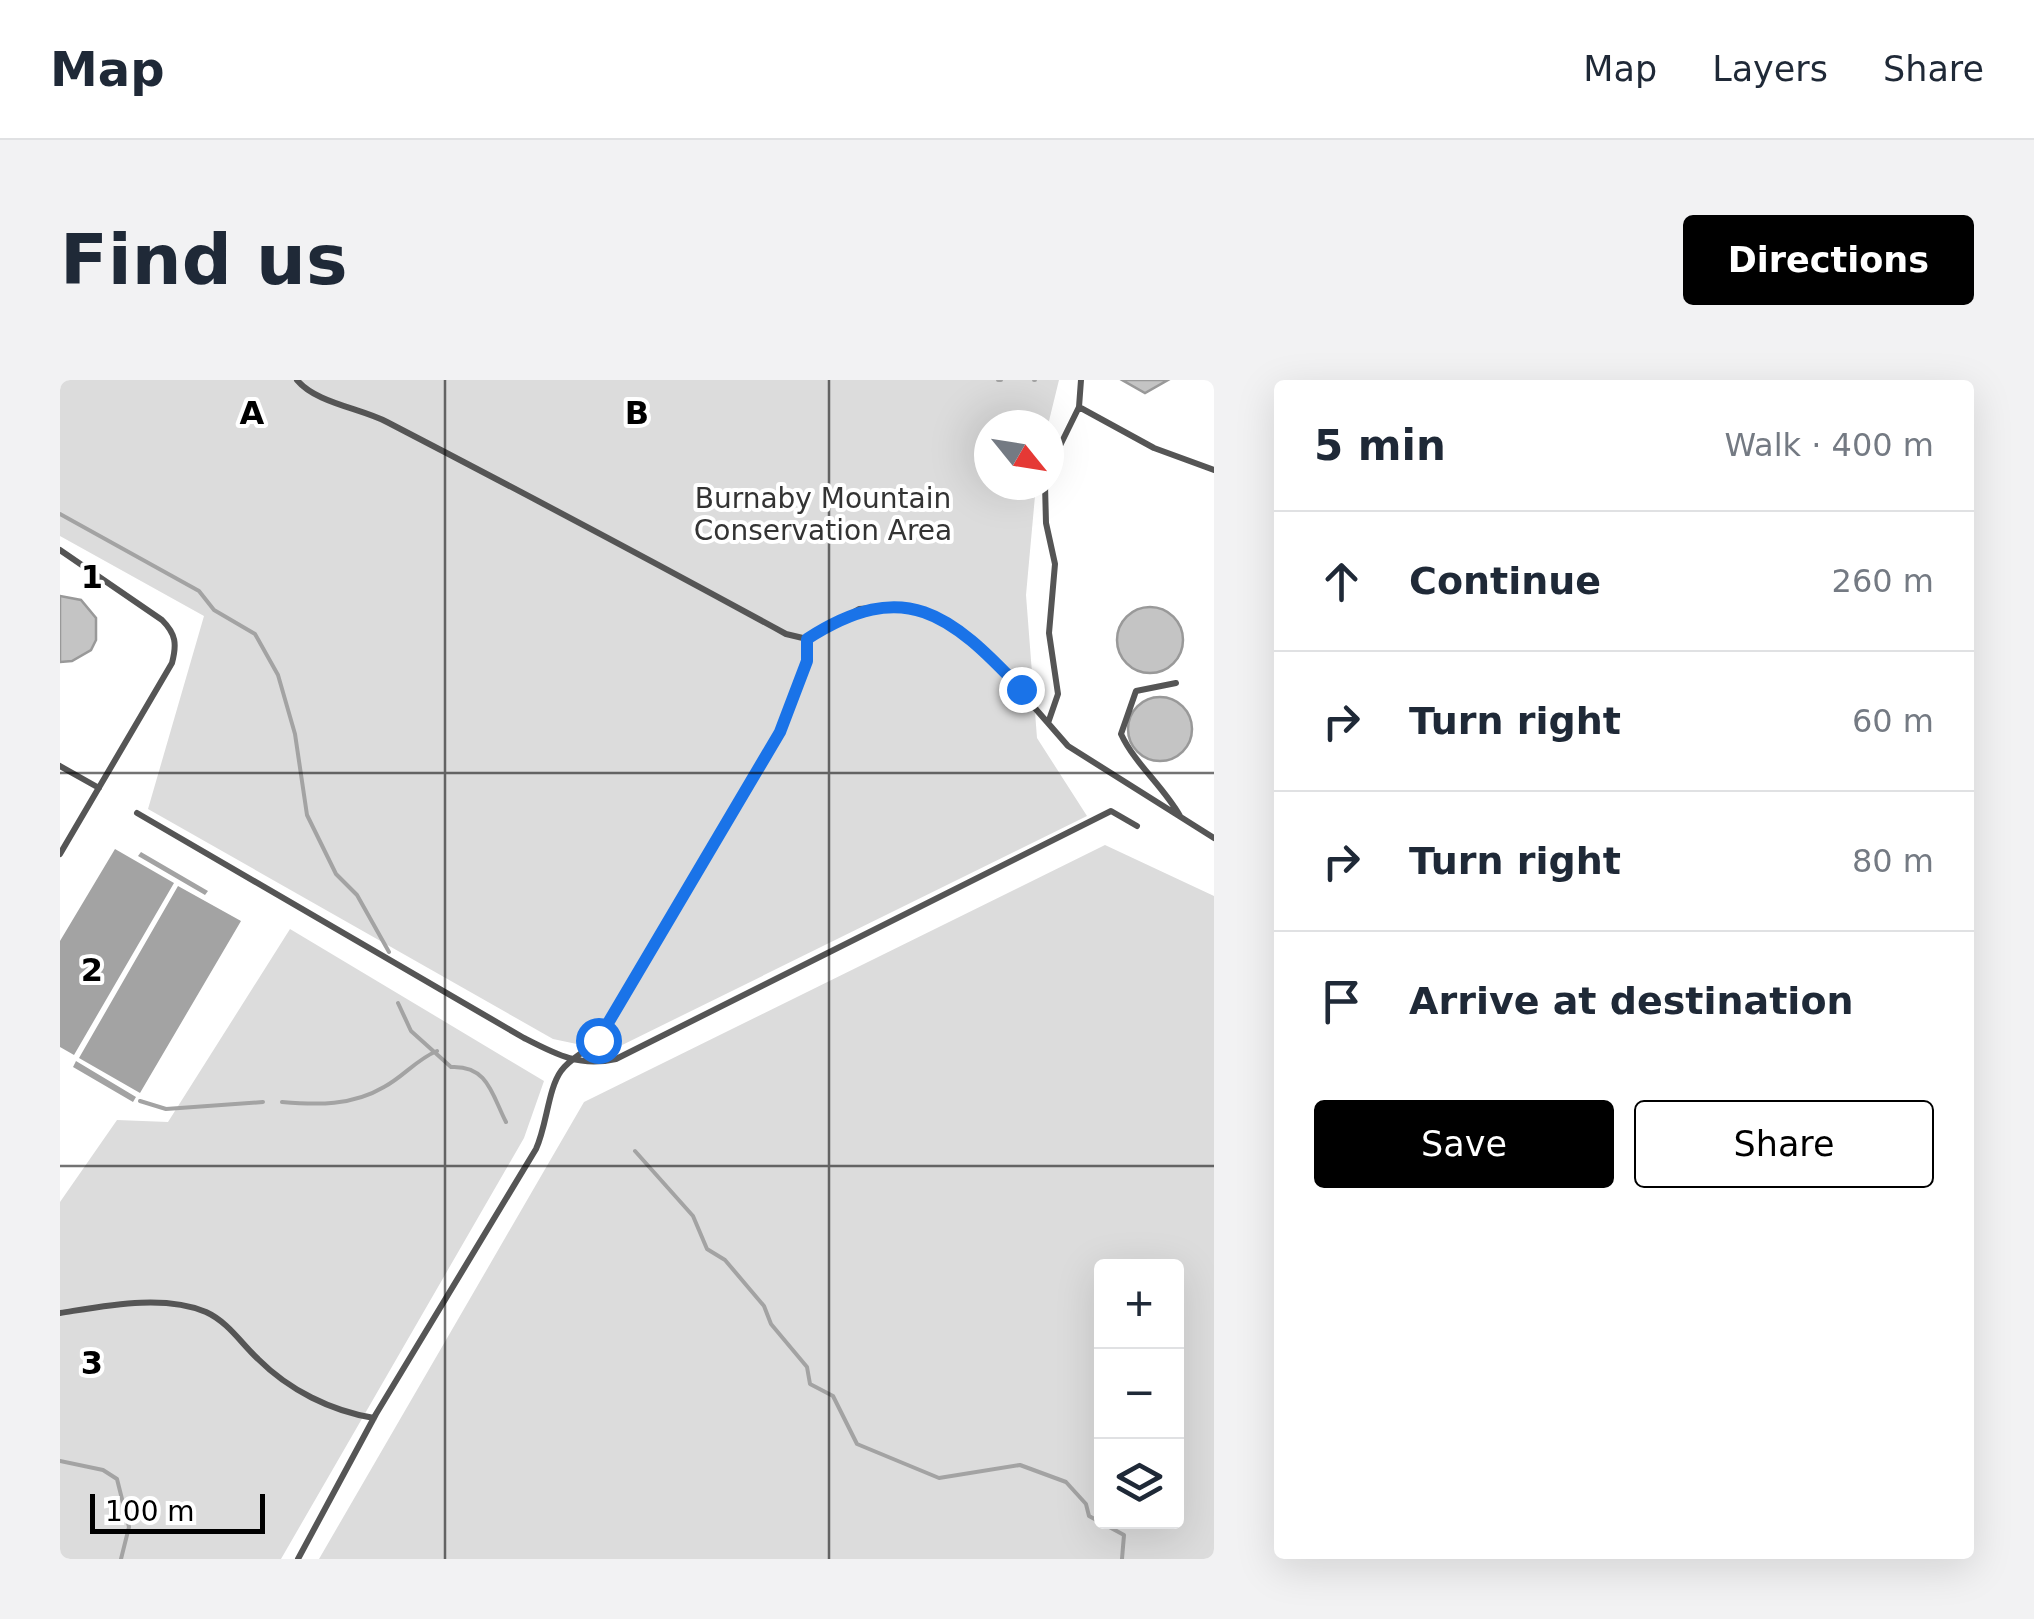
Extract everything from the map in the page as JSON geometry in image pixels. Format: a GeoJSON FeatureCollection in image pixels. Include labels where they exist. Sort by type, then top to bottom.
{"type":"FeatureCollection","features":[{"type":"Feature","properties":{"kind":"lane"},"geometry":{"type":"LineString","coordinates":[[298,380],[320,396],[363,410],[786,634],[807,639],[859,609],[898,606],[930,614],[972,639],[1088,761],[1214,838]]}},
{"type":"Feature","properties":{"kind":"lane"},"geometry":{"type":"LineString","coordinates":[[1064,436],[1078,407],[1081,380]]}},
{"type":"Feature","properties":{"kind":"lane"},"geometry":{"type":"LineString","coordinates":[[1078,407],[1154,448],[1214,470]]}},
{"type":"Feature","properties":{"kind":"lane"},"geometry":{"type":"LineString","coordinates":[[1045,500],[1054,564],[1050,634],[1058,694],[1048,723]]}},
{"type":"Feature","properties":{"kind":"lane"},"geometry":{"type":"LineString","coordinates":[[60,550],[162,620],[175,638],[172,662],[60,854]]}},
{"type":"Feature","properties":{"kind":"lane"},"geometry":{"type":"LineString","coordinates":[[298,1559],[374,1418],[536,1149],[548,1125],[555,1080],[598,1040],[780,732],[807,661],[807,639]]}},
{"type":"Feature","properties":{"kind":"lane"},"geometry":{"type":"LineString","coordinates":[[1176,682],[1136,691],[1121,734],[1128,751],[1160,784],[1181,817]]}},
{"type":"Feature","properties":{"kind":"lane"},"geometry":{"type":"LineString","coordinates":[[60,766],[99,788]]}},
{"type":"Feature","properties":{"kind":"lane"},"geometry":{"type":"LineString","coordinates":[[137,813],[570,1062],[594,1064],[616,1059],[1111,811],[1137,826]]}},
{"type":"Feature","properties":{"kind":"lane"},"geometry":{"type":"LineString","coordinates":[[60,1313],[148,1304],[204,1311],[228,1327],[260,1362],[292,1387],[349,1414],[374,1418]]}},
{"type":"Feature","properties":{"kind":"green space","name":"Burnaby Mountain Conservation Area"},"geometry":{"type":"Polygon","coordinates":[[[60,380],[1059,380],[1052,410],[974,410],[974,500],[1035,500],[1026,595],[1037,738],[1087,816],[610,1051],[553,1039],[148,809],[204,616],[60,536],[60,380]]]}},
{"type":"Feature","properties":{"kind":"green space"},"geometry":{"type":"Polygon","coordinates":[[[1105,845],[1214,896],[1214,1559],[319,1559],[584,1102],[1105,845]]]}},
{"type":"Feature","properties":{"kind":"green space"},"geometry":{"type":"Polygon","coordinates":[[[290,929],[544,1081],[524,1138],[281,1559],[60,1559],[60,1202],[117,1120],[168,1122],[290,929]]]}},
{"type":"Feature","properties":{"kind":"shaded area"},"geometry":{"type":"Polygon","coordinates":[[[115,849],[174,883],[74,1055],[60,1047],[60,941],[115,849]]]}},
{"type":"Feature","properties":{"kind":"shaded area"},"geometry":{"type":"Polygon","coordinates":[[[141,852],[208,891],[205,895],[138,856],[141,852]]]}},
{"type":"Feature","properties":{"kind":"shaded area"},"geometry":{"type":"Polygon","coordinates":[[[178,886],[241,921],[140,1093],[79,1058],[178,886]]]}},
{"type":"Feature","properties":{"kind":"shaded area"},"geometry":{"type":"Polygon","coordinates":[[[76,1061],[136,1097],[133,1102],[73,1067],[76,1061]]]}},
{"type":"Feature","properties":{"kind":"building"},"geometry":{"type":"Polygon","coordinates":[[[1122,380],[1168,380],[1145,393],[1122,380]]]}},
{"type":"Feature","properties":{"kind":"building"},"geometry":{"type":"Polygon","coordinates":[[[60,596],[81,600],[96,618],[96,640],[91,650],[72,661],[60,662],[60,596]]]}},
{"type":"Feature","properties":{"kind":"building"},"geometry":{"type":"Polygon","coordinates":[[[1150,607],[1163,609],[1173,617],[1181,627],[1181,653],[1173,663],[1163,671],[1150,673],[1137,671],[1127,663],[1119,653],[1117,640],[1119,627],[1127,617],[1137,609],[1150,607]]]}},
{"type":"Feature","properties":{"kind":"building"},"geometry":{"type":"Polygon","coordinates":[[[1160,697],[1182,707],[1192,729],[1182,751],[1160,761],[1138,751],[1128,729],[1138,707],[1160,697]]]}},
{"type":"Feature","properties":{"kind":"waterway"},"geometry":{"type":"LineString","coordinates":[[60,514],[199,591],[214,610],[255,634],[278,675],[295,734],[307,815],[336,874],[357,895],[389,952]]}},
{"type":"Feature","properties":{"kind":"waterway"},"geometry":{"type":"LineString","coordinates":[[398,1003],[411,1031],[451,1067],[481,1076],[506,1122]]}},
{"type":"Feature","properties":{"kind":"waterway"},"geometry":{"type":"LineString","coordinates":[[282,1102],[321,1104],[359,1098],[391,1083],[437,1051]]}},
{"type":"Feature","properties":{"kind":"waterway"},"geometry":{"type":"LineString","coordinates":[[140,1101],[166,1109],[263,1102]]}},
{"type":"Feature","properties":{"kind":"waterway"},"geometry":{"type":"LineString","coordinates":[[635,1151],[693,1216],[707,1249],[725,1260],[764,1306],[771,1324],[807,1367],[810,1384],[833,1396],[857,1444],[939,1478],[1020,1465],[1066,1482],[1086,1504],[1089,1516],[1124,1535],[1122,1559]]}},
{"type":"Feature","properties":{"kind":"waterway"},"geometry":{"type":"LineString","coordinates":[[60,1461],[103,1470],[117,1479],[129,1527],[121,1559]]}},
{"type":"Feature","properties":{"kind":"route"},"geometry":{"type":"LineString","coordinates":[[598,1040],[780,732],[799,690],[807,661],[807,639],[859,609],[912,609],[930,614],[972,639],[1021,689]]}}]}
